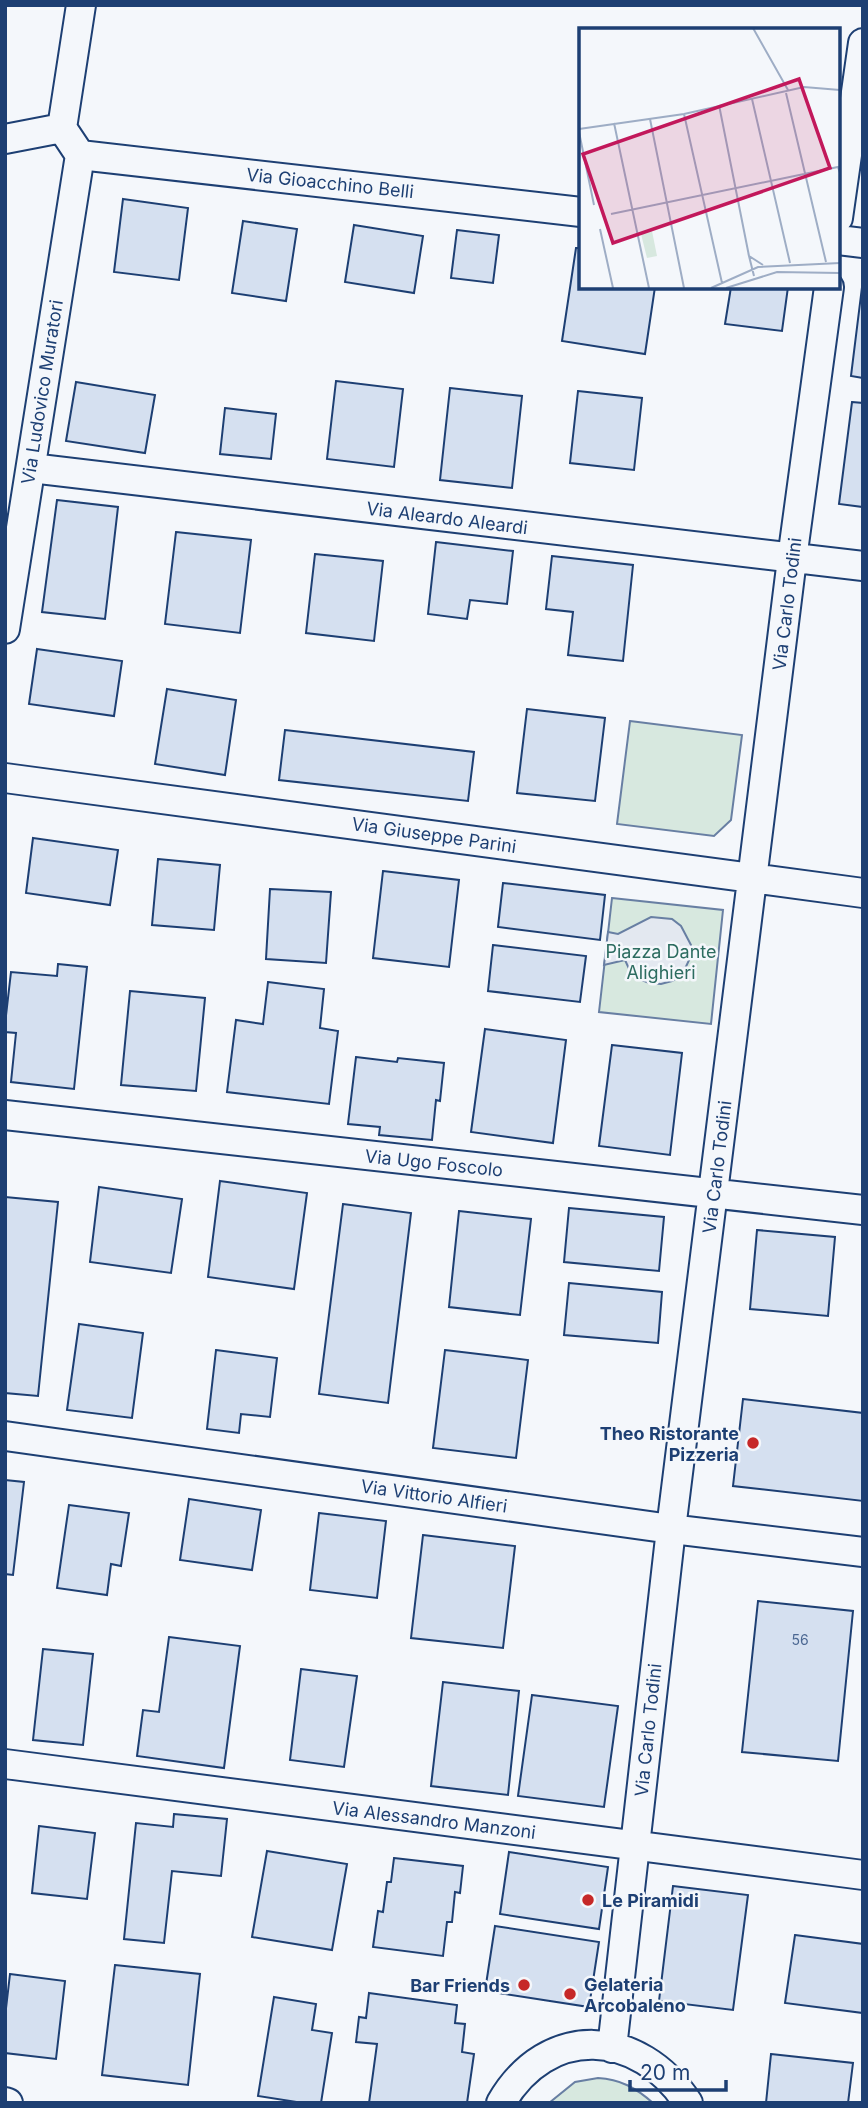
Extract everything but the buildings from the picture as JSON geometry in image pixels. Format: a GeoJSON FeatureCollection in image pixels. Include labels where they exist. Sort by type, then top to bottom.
{"type":"FeatureCollection","features":[{"type":"Feature","properties":{"kind":"street"},"geometry":{"type":"LineString","coordinates":[[80,155],[62,128],[82,5]]}},
{"type":"Feature","properties":{"kind":"street"},"geometry":{"type":"LineString","coordinates":[[840,204],[863,43]]}},
{"type":"Feature","properties":{"kind":"street"},"geometry":{"type":"LineString","coordinates":[[5,139],[62,128]]}},
{"type":"Feature","properties":{"kind":"street","name":"Via Gioacchino Belli"},"geometry":{"type":"LineString","coordinates":[[80,155],[579,212]]}},
{"type":"Feature","properties":{"kind":"street","name":"Via Ludovico Muratori"},"geometry":{"type":"LineString","coordinates":[[5,629],[80,155]]}},
{"type":"Feature","properties":{"kind":"street"},"geometry":{"type":"LineString","coordinates":[[840,240],[863,243]]}},
{"type":"Feature","properties":{"kind":"street","name":"Via Carlo Todini"},"geometry":{"type":"LineString","coordinates":[[612,2048],[671,1529],[829,289]]}},
{"type":"Feature","properties":{"kind":"street","name":"Via Aleardo Aleardi"},"geometry":{"type":"LineString","coordinates":[[31,468],[863,566]]}},
{"type":"Feature","properties":{"kind":"street","name":"Via Giuseppe Parini"},"geometry":{"type":"LineString","coordinates":[[5,778],[863,893]]}},
{"type":"Feature","properties":{"kind":"street","name":"Via Ugo Foscolo"},"geometry":{"type":"LineString","coordinates":[[5,1115],[863,1210]]}},
{"type":"Feature","properties":{"kind":"street","name":"Via Vittorio Alfieri"},"geometry":{"type":"LineString","coordinates":[[5,1436],[671,1529],[863,1552]]}},
{"type":"Feature","properties":{"kind":"street","name":"Via Alessandro Manzoni"},"geometry":{"type":"LineString","coordinates":[[5,1764],[863,1875]]}},
{"type":"Feature","properties":{"kind":"street"},"geometry":{"type":"LineString","coordinates":[[501,2103],[521,2074],[536,2061],[550,2053],[578,2047],[612,2048],[635,2055],[658,2068],[688,2103]]}},
{"type":"Feature","properties":{"kind":"green space"},"geometry":{"type":"Polygon","coordinates":[[[630,721],[742,735],[731,820],[714,836],[617,824],[630,721]]]}},
{"type":"Feature","properties":{"kind":"green space","name":"Piazza Dante Alighieri"},"geometry":{"type":"Polygon","coordinates":[[[612,898],[723,910],[711,1024],[599,1012],[612,898]]]}},
{"type":"Feature","properties":{"kind":"green space"},"geometry":{"type":"Polygon","coordinates":[[[598,2078],[627,2085],[653,2103],[549,2103],[575,2082],[598,2078]]]}},
{"type":"Feature","properties":{"kind":"shaded area"},"geometry":{"type":"Polygon","coordinates":[[[651,917],[672,919],[681,926],[691,945],[691,956],[682,975],[661,984],[639,979],[630,971],[625,960],[604,965],[608,932],[618,934],[651,917]]]}},
{"type":"Feature","properties":{"kind":"place","name":"Theo Ristorante Pizzeria"},"geometry":{"type":"Point","coordinates":[753,1443]}},
{"type":"Feature","properties":{"kind":"place","name":"Le Piramidi"},"geometry":{"type":"Point","coordinates":[588,1900]}},
{"type":"Feature","properties":{"kind":"place","name":"Bar Friends"},"geometry":{"type":"Point","coordinates":[524,1985]}},
{"type":"Feature","properties":{"kind":"place","name":"Gelateria Arcobaleno"},"geometry":{"type":"Point","coordinates":[570,1994]}}]}
